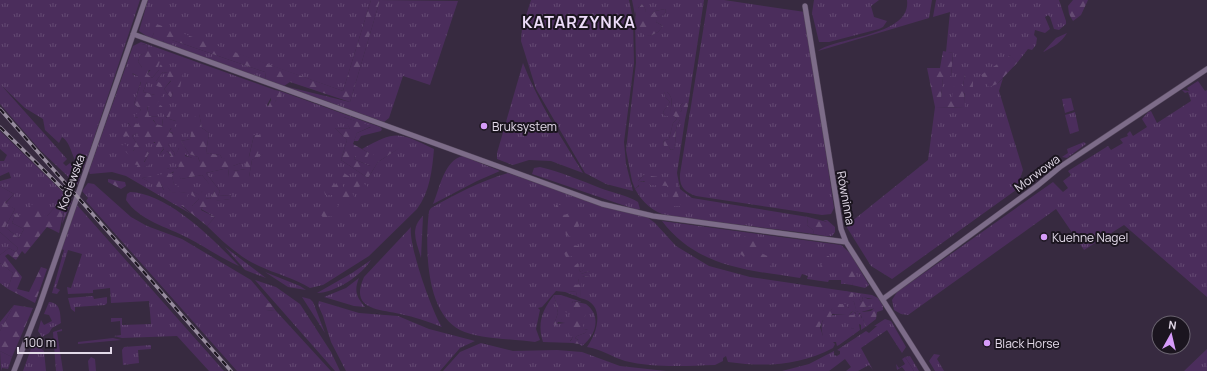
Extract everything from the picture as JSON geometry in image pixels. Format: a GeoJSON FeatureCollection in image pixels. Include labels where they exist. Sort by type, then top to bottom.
{"type":"FeatureCollection","features":[{"type":"Feature","properties":{"kind":"street","name":"Kociewska"},"geometry":{"type":"LineString","coordinates":[[14,371],[39,307],[145,0]]}},
{"type":"Feature","properties":{"kind":"street","name":"Równinna"},"geometry":{"type":"LineString","coordinates":[[805,6],[838,219],[846,242],[928,371]]}},
{"type":"Feature","properties":{"kind":"street"},"geometry":{"type":"LineString","coordinates":[[133,34],[602,204],[653,216],[846,242]]}},
{"type":"Feature","properties":{"kind":"street","name":"Morwowa"},"geometry":{"type":"LineString","coordinates":[[883,299],[1037,186],[1060,167],[1207,69]]}},
{"type":"Feature","properties":{"kind":"green space"},"geometry":{"type":"Polygon","coordinates":[[[0,0],[140,0],[83,171],[76,162],[68,143],[62,137],[59,143],[45,130],[43,119],[25,108],[1,85],[67,159],[63,163],[66,166],[70,163],[81,177],[77,185],[41,151],[0,104],[0,0]]]}},
{"type":"Feature","properties":{"kind":"green space"},"geometry":{"type":"Polygon","coordinates":[[[148,0],[371,0],[343,91],[151,23],[154,33],[151,39],[139,31],[148,0]]]}},
{"type":"Feature","properties":{"kind":"green space"},"geometry":{"type":"Polygon","coordinates":[[[371,0],[380,0],[350,102],[290,82],[284,86],[266,80],[265,72],[172,40],[169,44],[164,40],[163,43],[151,39],[154,33],[148,31],[151,22],[343,91],[371,0]]]}},
{"type":"Feature","properties":{"kind":"green space"},"geometry":{"type":"Polygon","coordinates":[[[380,0],[458,1],[430,85],[403,76],[389,118],[384,122],[284,86],[350,102],[380,0]]]}},
{"type":"Feature","properties":{"kind":"green space"},"geometry":{"type":"Polygon","coordinates":[[[531,0],[629,0],[633,19],[634,63],[624,142],[626,164],[633,191],[606,184],[585,173],[536,89],[521,41],[522,28],[531,0]]]}},
{"type":"Feature","properties":{"kind":"green space"},"geometry":{"type":"Polygon","coordinates":[[[632,0],[704,0],[688,106],[687,103],[683,103],[680,106],[682,109],[681,112],[677,109],[674,112],[671,112],[671,97],[667,92],[664,92],[666,98],[670,102],[663,112],[665,116],[674,116],[677,119],[673,123],[669,139],[663,142],[664,146],[668,146],[671,150],[674,149],[678,123],[680,120],[685,120],[677,173],[680,189],[692,198],[808,217],[807,225],[813,230],[814,234],[668,216],[648,206],[641,198],[635,189],[639,186],[639,182],[644,182],[646,180],[651,185],[659,184],[653,179],[646,178],[644,175],[638,181],[632,181],[626,150],[636,63],[635,22],[644,34],[650,36],[658,32],[663,26],[656,22],[657,18],[665,14],[666,11],[665,9],[655,11],[652,14],[644,14],[646,10],[642,4],[638,8],[641,9],[641,11],[636,11],[635,15],[632,0]]]}},
{"type":"Feature","properties":{"kind":"green space"},"geometry":{"type":"Polygon","coordinates":[[[708,0],[724,0],[805,12],[834,208],[831,214],[822,215],[696,196],[686,191],[682,186],[680,174],[708,0]]]}},
{"type":"Feature","properties":{"kind":"green space"},"geometry":{"type":"Polygon","coordinates":[[[814,0],[879,0],[871,6],[874,17],[887,21],[883,27],[879,29],[829,42],[819,42],[812,13],[814,0]]]}},
{"type":"Feature","properties":{"kind":"green space"},"geometry":{"type":"Polygon","coordinates":[[[907,0],[932,0],[929,18],[818,51],[827,46],[872,34],[886,28],[898,21],[905,12],[907,0]]]}},
{"type":"Feature","properties":{"kind":"green space"},"geometry":{"type":"Polygon","coordinates":[[[936,0],[1059,0],[1066,24],[1059,30],[1054,29],[1050,17],[1048,15],[1045,17],[1050,29],[1045,33],[1035,30],[1034,35],[1037,38],[1036,45],[1032,50],[1028,49],[1017,63],[1010,55],[997,84],[1003,78],[999,91],[1023,170],[1016,190],[892,279],[871,266],[846,226],[928,160],[935,107],[964,108],[965,74],[963,86],[952,99],[941,99],[943,76],[951,76],[953,53],[946,52],[950,12],[933,17],[936,0]]]}},
{"type":"Feature","properties":{"kind":"green space"},"geometry":{"type":"Polygon","coordinates":[[[1073,0],[1088,0],[1081,15],[1073,21],[1069,14],[1068,6],[1073,0]]]}},
{"type":"Feature","properties":{"kind":"green space"},"geometry":{"type":"Polygon","coordinates":[[[642,4],[646,10],[645,14],[652,14],[655,11],[665,9],[666,11],[665,14],[658,18],[656,22],[663,26],[658,32],[650,36],[644,35],[635,22],[636,11],[641,11],[638,8],[642,4]]]}},
{"type":"Feature","properties":{"kind":"green space"},"geometry":{"type":"Polygon","coordinates":[[[1067,33],[1059,42],[1043,52],[1056,38],[1067,33]]]}},
{"type":"Feature","properties":{"kind":"green space"},"geometry":{"type":"Polygon","coordinates":[[[164,40],[172,40],[265,72],[266,80],[163,43],[164,40]]]}},
{"type":"Feature","properties":{"kind":"green space"},"geometry":{"type":"Polygon","coordinates":[[[141,42],[275,90],[267,105],[271,109],[276,100],[281,104],[280,91],[380,127],[382,129],[381,131],[361,136],[358,141],[354,141],[357,133],[371,127],[344,117],[350,129],[335,128],[347,140],[341,160],[368,178],[378,162],[399,148],[370,166],[354,159],[355,156],[369,153],[362,149],[373,143],[390,136],[398,136],[413,139],[434,149],[428,188],[417,209],[369,256],[323,285],[310,288],[298,281],[265,269],[245,258],[231,248],[207,226],[215,217],[201,209],[207,204],[218,200],[230,199],[231,195],[218,196],[220,191],[206,173],[228,168],[229,177],[249,177],[252,160],[263,154],[258,154],[254,135],[246,169],[233,171],[233,166],[241,163],[222,158],[220,155],[206,153],[209,133],[202,128],[199,114],[191,132],[190,139],[181,141],[189,154],[198,157],[200,163],[187,156],[179,148],[175,157],[174,152],[168,145],[173,133],[169,132],[176,121],[169,119],[160,105],[167,119],[162,119],[163,126],[156,124],[153,119],[159,117],[149,116],[147,105],[155,95],[143,92],[147,82],[156,81],[163,72],[168,73],[171,80],[164,89],[171,98],[173,92],[172,72],[159,70],[152,78],[147,74],[161,58],[153,58],[147,50],[148,45],[141,44],[146,53],[140,55],[138,62],[142,67],[132,74],[138,76],[141,81],[134,104],[141,110],[135,117],[138,118],[138,124],[128,123],[134,131],[129,135],[135,149],[133,151],[138,165],[144,167],[151,162],[144,163],[149,153],[139,147],[132,136],[137,133],[164,148],[159,155],[167,151],[179,166],[176,169],[167,168],[174,171],[170,174],[142,178],[164,190],[161,184],[165,183],[171,192],[187,193],[180,192],[174,186],[172,176],[179,175],[181,179],[202,175],[215,191],[210,199],[205,198],[202,191],[201,196],[192,191],[199,199],[192,206],[181,206],[191,214],[126,176],[112,172],[90,174],[89,171],[133,46],[141,42]]]}},
{"type":"Feature","properties":{"kind":"green space"},"geometry":{"type":"Polygon","coordinates":[[[141,44],[148,45],[147,50],[154,54],[153,58],[161,58],[157,70],[149,70],[147,74],[152,78],[159,70],[160,65],[164,64],[164,69],[171,68],[172,71],[177,67],[184,68],[178,97],[173,92],[171,98],[164,89],[171,81],[167,79],[168,73],[163,72],[156,81],[164,85],[162,88],[147,82],[143,92],[155,95],[161,91],[164,93],[154,108],[147,106],[149,116],[160,117],[153,120],[156,124],[163,126],[162,118],[167,118],[158,108],[160,105],[164,107],[164,109],[171,111],[169,119],[176,121],[174,129],[171,128],[169,132],[174,134],[168,145],[174,152],[175,156],[179,148],[185,149],[185,156],[197,159],[200,162],[198,157],[189,154],[181,141],[190,139],[191,132],[187,131],[188,126],[192,126],[196,113],[199,113],[202,128],[209,133],[206,153],[220,155],[222,158],[241,159],[241,163],[233,166],[233,171],[246,169],[244,158],[249,157],[254,135],[261,135],[258,154],[264,154],[252,160],[249,177],[229,177],[228,168],[206,173],[220,191],[218,196],[231,195],[230,199],[216,201],[211,211],[202,207],[201,210],[215,217],[207,226],[181,205],[192,206],[199,199],[191,195],[192,191],[200,195],[202,191],[207,193],[205,198],[210,199],[215,191],[208,189],[209,184],[202,175],[181,179],[179,176],[172,176],[174,185],[178,185],[180,192],[188,193],[187,199],[177,198],[176,193],[171,192],[165,184],[161,184],[164,191],[142,178],[168,173],[170,174],[174,172],[166,167],[176,169],[179,166],[169,159],[171,155],[167,151],[162,156],[159,155],[164,149],[163,147],[157,151],[155,142],[142,142],[137,133],[132,136],[139,147],[144,149],[145,147],[148,148],[146,151],[149,153],[144,162],[152,162],[148,166],[144,167],[143,172],[139,174],[134,171],[138,165],[131,164],[134,156],[130,156],[121,147],[124,143],[133,151],[135,149],[126,140],[128,136],[124,137],[121,134],[126,129],[133,131],[128,122],[138,124],[138,118],[134,116],[141,110],[134,104],[141,82],[138,80],[138,76],[132,73],[133,70],[142,67],[138,62],[140,55],[145,53],[141,49],[141,44]]]}},
{"type":"Feature","properties":{"kind":"green space"},"geometry":{"type":"Polygon","coordinates":[[[943,51],[953,53],[951,76],[943,77],[941,99],[952,99],[953,87],[963,86],[965,74],[973,75],[973,92],[964,93],[965,108],[935,107],[927,68],[940,68],[943,51]]]}},
{"type":"Feature","properties":{"kind":"green space"},"geometry":{"type":"Polygon","coordinates":[[[1011,55],[1017,63],[997,84],[989,87],[981,75],[1011,55]]]}},
{"type":"Feature","properties":{"kind":"green space"},"geometry":{"type":"Polygon","coordinates":[[[523,63],[558,133],[583,173],[551,161],[529,160],[513,165],[497,159],[497,153],[523,63]]]}},
{"type":"Feature","properties":{"kind":"green space"},"geometry":{"type":"Polygon","coordinates":[[[1198,81],[1205,91],[1207,90],[1207,297],[1124,225],[1084,250],[1056,209],[908,315],[901,314],[894,310],[892,300],[897,292],[1053,182],[1063,192],[1068,188],[1063,181],[1071,175],[1068,171],[1108,146],[1111,150],[1123,143],[1120,139],[1128,136],[1127,134],[1130,131],[1133,136],[1147,127],[1142,119],[1148,112],[1151,111],[1157,123],[1191,101],[1188,92],[1185,93],[1182,90],[1189,91],[1187,88],[1198,81]]]}},
{"type":"Feature","properties":{"kind":"green space"},"geometry":{"type":"Polygon","coordinates":[[[275,90],[280,91],[283,105],[282,109],[279,108],[276,100],[269,117],[265,118],[264,115],[271,100],[270,93],[275,90]]]}},
{"type":"Feature","properties":{"kind":"green space"},"geometry":{"type":"Polygon","coordinates":[[[664,92],[667,92],[671,97],[671,112],[674,112],[677,108],[681,112],[682,109],[680,106],[683,103],[687,103],[688,106],[685,120],[680,120],[678,123],[674,149],[671,150],[668,146],[664,146],[663,142],[669,139],[673,123],[677,119],[674,116],[665,116],[663,112],[670,102],[666,98],[664,92]]]}},
{"type":"Feature","properties":{"kind":"green space"},"geometry":{"type":"Polygon","coordinates":[[[1071,98],[1074,110],[1065,113],[1062,99],[1071,98]]]}},
{"type":"Feature","properties":{"kind":"green space"},"geometry":{"type":"Polygon","coordinates":[[[1075,112],[1079,131],[1070,134],[1065,115],[1075,112]]]}},
{"type":"Feature","properties":{"kind":"green space"},"geometry":{"type":"Polygon","coordinates":[[[343,117],[372,126],[357,133],[353,144],[369,153],[366,160],[355,156],[354,159],[370,166],[376,147],[399,148],[378,162],[368,178],[341,160],[347,140],[335,128],[350,129],[343,117]]]}},
{"type":"Feature","properties":{"kind":"green space"},"geometry":{"type":"Polygon","coordinates":[[[0,131],[72,201],[62,224],[64,210],[56,206],[47,216],[21,217],[16,213],[12,223],[24,229],[19,238],[5,227],[15,209],[5,204],[14,194],[0,186],[0,181],[11,178],[9,172],[0,176],[0,161],[4,161],[7,155],[0,149],[0,131]]]}},
{"type":"Feature","properties":{"kind":"green space"},"geometry":{"type":"Polygon","coordinates":[[[1084,142],[1086,144],[1067,158],[1062,157],[1068,153],[1067,149],[1084,142]]]}},
{"type":"Feature","properties":{"kind":"green space"},"geometry":{"type":"Polygon","coordinates":[[[463,156],[500,171],[433,204],[447,169],[451,163],[463,156]]]}},
{"type":"Feature","properties":{"kind":"green space"},"geometry":{"type":"Polygon","coordinates":[[[540,167],[629,198],[638,202],[640,209],[637,210],[532,174],[534,168],[540,167]]]}},
{"type":"Feature","properties":{"kind":"green space"},"geometry":{"type":"Polygon","coordinates":[[[344,173],[350,177],[343,183],[343,188],[358,179],[368,187],[364,191],[361,186],[351,190],[355,199],[349,201],[338,217],[327,216],[330,223],[326,225],[322,216],[313,208],[330,208],[333,213],[343,199],[332,200],[332,195],[325,195],[323,182],[333,180],[335,185],[344,173]]]}},
{"type":"Feature","properties":{"kind":"green space"},"geometry":{"type":"Polygon","coordinates":[[[508,173],[589,201],[647,217],[655,223],[676,246],[709,266],[750,277],[872,295],[878,298],[883,306],[861,312],[864,307],[869,306],[873,299],[862,297],[863,300],[861,302],[859,299],[850,299],[854,302],[856,309],[859,312],[842,306],[831,310],[824,310],[821,316],[822,319],[816,325],[815,336],[823,336],[823,320],[830,316],[847,315],[852,329],[854,328],[849,315],[853,311],[857,315],[862,315],[861,318],[863,319],[865,326],[867,326],[861,330],[861,325],[859,324],[860,330],[839,345],[837,346],[836,342],[833,342],[835,344],[833,348],[795,362],[769,365],[742,364],[728,362],[726,356],[723,358],[723,361],[715,365],[647,365],[625,361],[597,349],[587,347],[594,334],[597,312],[594,306],[588,301],[580,298],[581,278],[587,276],[581,276],[581,274],[590,271],[587,268],[580,272],[578,264],[579,285],[574,285],[568,291],[577,292],[576,296],[565,292],[556,291],[542,307],[538,308],[540,310],[536,329],[540,340],[535,342],[486,337],[467,333],[460,330],[448,321],[440,309],[434,293],[428,259],[427,241],[429,211],[431,208],[468,188],[508,173]]]}},
{"type":"Feature","properties":{"kind":"green space"},"geometry":{"type":"Polygon","coordinates":[[[644,175],[674,179],[681,206],[668,206],[667,186],[651,185],[645,181],[639,182],[639,185],[635,189],[632,181],[638,181],[644,175]]]}},
{"type":"Feature","properties":{"kind":"green space"},"geometry":{"type":"Polygon","coordinates":[[[108,179],[125,182],[126,186],[121,189],[108,182],[108,179]]]}},
{"type":"Feature","properties":{"kind":"green space"},"geometry":{"type":"Polygon","coordinates":[[[88,183],[94,184],[131,217],[147,226],[182,239],[251,280],[271,304],[266,304],[266,310],[276,311],[331,371],[237,371],[86,201],[88,198],[82,191],[88,183]]]}},
{"type":"Feature","properties":{"kind":"green space"},"geometry":{"type":"Polygon","coordinates":[[[0,186],[14,194],[5,203],[15,209],[5,227],[19,238],[24,229],[12,223],[16,213],[22,217],[31,204],[47,216],[56,206],[61,207],[64,210],[59,233],[47,227],[25,254],[22,251],[16,260],[8,254],[5,256],[22,277],[17,289],[29,292],[41,267],[47,269],[35,303],[8,289],[13,273],[0,263],[0,255],[9,248],[16,252],[18,248],[0,232],[0,186]]]}},
{"type":"Feature","properties":{"kind":"green space"},"geometry":{"type":"Polygon","coordinates":[[[130,192],[145,194],[160,200],[175,209],[204,231],[239,266],[138,213],[126,200],[127,194],[130,192]]]}},
{"type":"Feature","properties":{"kind":"green space"},"geometry":{"type":"Polygon","coordinates":[[[77,205],[224,371],[209,371],[177,336],[122,338],[114,336],[121,335],[120,321],[111,322],[111,318],[122,318],[122,325],[151,324],[149,301],[111,303],[110,288],[93,290],[93,293],[68,294],[67,287],[71,288],[82,254],[68,250],[56,288],[60,290],[57,294],[52,293],[64,250],[61,249],[77,205]]]}},
{"type":"Feature","properties":{"kind":"green space"},"geometry":{"type":"Polygon","coordinates":[[[556,205],[560,205],[562,213],[565,215],[569,213],[568,210],[570,209],[572,211],[576,211],[579,215],[578,228],[583,230],[584,235],[582,237],[577,238],[566,235],[565,229],[574,229],[574,226],[570,225],[574,222],[574,219],[560,219],[554,216],[557,214],[555,210],[556,205]]]}},
{"type":"Feature","properties":{"kind":"green space"},"geometry":{"type":"Polygon","coordinates":[[[423,216],[421,258],[416,242],[415,231],[416,226],[423,216]]]}},
{"type":"Feature","properties":{"kind":"green space"},"geometry":{"type":"Polygon","coordinates":[[[808,217],[827,222],[828,226],[825,236],[814,234],[813,230],[807,225],[808,217]]]}},
{"type":"Feature","properties":{"kind":"green space"},"geometry":{"type":"Polygon","coordinates":[[[823,220],[827,220],[835,227],[835,232],[832,236],[825,236],[827,222],[823,220]]]}},
{"type":"Feature","properties":{"kind":"green space"},"geometry":{"type":"Polygon","coordinates":[[[662,221],[841,245],[850,253],[869,285],[865,288],[852,285],[854,280],[841,284],[841,280],[829,280],[828,282],[807,279],[808,276],[802,274],[800,278],[742,269],[724,264],[691,248],[676,236],[662,221]]]}},
{"type":"Feature","properties":{"kind":"green space"},"geometry":{"type":"Polygon","coordinates":[[[411,227],[413,248],[417,262],[433,307],[442,327],[427,321],[375,309],[363,302],[360,296],[360,288],[364,277],[411,227]]]}},
{"type":"Feature","properties":{"kind":"green space"},"geometry":{"type":"Polygon","coordinates":[[[0,232],[18,248],[16,252],[9,248],[0,255],[0,232]]]}},
{"type":"Feature","properties":{"kind":"green space"},"geometry":{"type":"Polygon","coordinates":[[[745,236],[765,246],[762,254],[768,256],[771,247],[777,251],[770,267],[750,258],[754,252],[748,250],[744,257],[737,251],[745,236]]]}},
{"type":"Feature","properties":{"kind":"green space"},"geometry":{"type":"Polygon","coordinates":[[[572,245],[579,246],[579,250],[582,254],[567,257],[569,264],[566,266],[563,264],[562,259],[566,257],[564,253],[571,248],[572,245]]]}},
{"type":"Feature","properties":{"kind":"green space"},"geometry":{"type":"Polygon","coordinates":[[[225,247],[266,278],[245,270],[225,247]]]}},
{"type":"Feature","properties":{"kind":"green space"},"geometry":{"type":"Polygon","coordinates":[[[825,256],[829,256],[830,259],[826,262],[827,266],[825,269],[822,268],[821,265],[824,262],[825,256]]]}},
{"type":"Feature","properties":{"kind":"green space"},"geometry":{"type":"Polygon","coordinates":[[[371,260],[355,277],[340,287],[317,293],[352,273],[371,260]]]}},
{"type":"Feature","properties":{"kind":"green space"},"geometry":{"type":"Polygon","coordinates":[[[0,263],[13,273],[8,289],[0,283],[0,263]]]}},
{"type":"Feature","properties":{"kind":"green space"},"geometry":{"type":"Polygon","coordinates":[[[578,263],[580,272],[589,266],[592,268],[590,271],[581,274],[582,276],[590,277],[592,283],[587,284],[582,279],[580,298],[576,296],[577,292],[568,291],[567,288],[570,284],[579,285],[579,280],[575,274],[577,270],[574,266],[578,263]]]}},
{"type":"Feature","properties":{"kind":"green space"},"geometry":{"type":"Polygon","coordinates":[[[851,269],[857,276],[852,285],[845,284],[848,282],[846,277],[848,270],[851,269]]]}},
{"type":"Feature","properties":{"kind":"green space"},"geometry":{"type":"Polygon","coordinates":[[[265,272],[300,286],[306,290],[288,287],[265,272]]]}},
{"type":"Feature","properties":{"kind":"green space"},"geometry":{"type":"Polygon","coordinates":[[[359,278],[356,290],[358,297],[365,307],[354,306],[324,297],[346,288],[359,278]]]}},
{"type":"Feature","properties":{"kind":"green space"},"geometry":{"type":"Polygon","coordinates":[[[255,280],[276,287],[300,304],[331,352],[340,371],[335,371],[255,280]]]}},
{"type":"Feature","properties":{"kind":"green space"},"geometry":{"type":"Polygon","coordinates":[[[844,291],[854,293],[852,299],[857,299],[858,297],[861,302],[863,300],[862,296],[868,299],[875,299],[869,306],[864,307],[862,312],[871,311],[877,305],[883,306],[883,310],[877,312],[876,319],[867,326],[865,326],[863,319],[861,319],[861,314],[859,313],[858,317],[856,317],[856,313],[852,311],[849,315],[854,315],[856,321],[854,328],[852,329],[848,322],[842,320],[846,315],[832,314],[829,322],[823,320],[820,327],[823,336],[815,336],[812,330],[813,326],[821,319],[821,312],[824,310],[831,310],[836,304],[846,304],[848,308],[853,307],[856,311],[859,312],[856,310],[854,302],[845,298],[844,291]]]}},
{"type":"Feature","properties":{"kind":"green space"},"geometry":{"type":"Polygon","coordinates":[[[554,295],[558,313],[554,324],[565,323],[561,319],[561,295],[582,302],[573,301],[568,308],[573,321],[574,331],[569,331],[573,337],[570,341],[574,343],[543,342],[540,329],[542,317],[546,306],[554,295]]]}},
{"type":"Feature","properties":{"kind":"green space"},"geometry":{"type":"Polygon","coordinates":[[[554,295],[561,295],[561,319],[564,320],[565,323],[558,322],[556,326],[554,324],[558,313],[554,295]]]}},
{"type":"Feature","properties":{"kind":"green space"},"geometry":{"type":"Polygon","coordinates":[[[93,296],[94,299],[107,297],[107,303],[105,305],[75,307],[75,312],[71,309],[68,298],[93,296]]]}},
{"type":"Feature","properties":{"kind":"green space"},"geometry":{"type":"Polygon","coordinates":[[[302,297],[310,299],[313,302],[325,333],[302,297]]]}},
{"type":"Feature","properties":{"kind":"green space"},"geometry":{"type":"Polygon","coordinates":[[[258,301],[271,304],[276,311],[266,310],[258,305],[258,301]]]}},
{"type":"Feature","properties":{"kind":"green space"},"geometry":{"type":"Polygon","coordinates":[[[319,301],[359,313],[398,316],[429,329],[475,341],[460,348],[440,371],[346,371],[331,342],[318,305],[319,301]]]}},
{"type":"Feature","properties":{"kind":"green space"},"geometry":{"type":"Polygon","coordinates":[[[573,301],[586,304],[586,307],[575,307],[574,310],[584,310],[586,313],[584,320],[593,325],[592,327],[583,324],[584,330],[589,329],[585,333],[575,338],[578,340],[586,338],[587,340],[581,344],[570,342],[573,337],[570,336],[568,331],[573,330],[573,321],[568,321],[570,313],[565,312],[565,310],[568,308],[566,303],[572,303],[573,301]]]}},
{"type":"Feature","properties":{"kind":"green space"},"geometry":{"type":"Polygon","coordinates":[[[49,302],[58,306],[61,323],[52,328],[49,333],[42,337],[38,331],[41,320],[44,325],[52,321],[49,315],[44,314],[49,302]]]}},
{"type":"Feature","properties":{"kind":"green space"},"geometry":{"type":"Polygon","coordinates":[[[586,304],[594,314],[595,325],[591,336],[582,346],[579,344],[584,343],[575,338],[585,333],[588,329],[584,330],[582,326],[584,317],[580,311],[574,310],[575,307],[586,307],[586,304]]]}},
{"type":"Feature","properties":{"kind":"green space"},"geometry":{"type":"Polygon","coordinates":[[[14,305],[0,331],[0,322],[14,305]]]}},
{"type":"Feature","properties":{"kind":"green space"},"geometry":{"type":"Polygon","coordinates":[[[14,305],[33,308],[12,357],[0,351],[0,331],[14,305]]]}},
{"type":"Feature","properties":{"kind":"green space"},"geometry":{"type":"Polygon","coordinates":[[[885,319],[891,321],[906,347],[902,353],[887,330],[861,348],[873,370],[869,365],[858,371],[846,371],[851,367],[845,359],[829,371],[782,371],[809,364],[834,351],[834,355],[837,356],[840,354],[840,351],[837,350],[866,331],[869,333],[877,326],[874,326],[885,319]]]}},
{"type":"Feature","properties":{"kind":"green space"},"geometry":{"type":"Polygon","coordinates":[[[62,329],[62,331],[57,332],[63,371],[56,371],[53,332],[62,329]]]}},
{"type":"Feature","properties":{"kind":"green space"},"geometry":{"type":"Polygon","coordinates":[[[113,338],[121,340],[78,344],[78,342],[113,338]]]}},
{"type":"Feature","properties":{"kind":"green space"},"geometry":{"type":"Polygon","coordinates":[[[481,343],[513,351],[557,350],[582,352],[620,366],[666,371],[443,371],[460,352],[481,343]]]}},
{"type":"Feature","properties":{"kind":"green space"},"geometry":{"type":"Polygon","coordinates":[[[151,345],[151,349],[138,350],[139,363],[123,365],[122,350],[124,347],[151,345]]]}},
{"type":"Feature","properties":{"kind":"green space"},"geometry":{"type":"Polygon","coordinates":[[[32,346],[38,346],[44,351],[46,371],[23,371],[32,346]]]}},
{"type":"Feature","properties":{"kind":"green space"},"geometry":{"type":"Polygon","coordinates":[[[1207,349],[1207,371],[1184,371],[1207,349]]]}},
{"type":"Feature","properties":{"kind":"green space"},"geometry":{"type":"Polygon","coordinates":[[[0,351],[12,357],[8,369],[2,368],[1,371],[0,351]]]}},
{"type":"Feature","properties":{"kind":"green space"},"geometry":{"type":"Polygon","coordinates":[[[934,354],[940,355],[937,359],[944,371],[935,371],[929,361],[934,354]]]}},
{"type":"Feature","properties":{"kind":"green space"},"geometry":{"type":"Polygon","coordinates":[[[910,356],[919,371],[914,371],[905,357],[910,356]]]}},
{"type":"Feature","properties":{"kind":"green space"},"geometry":{"type":"Polygon","coordinates":[[[91,357],[95,359],[96,371],[89,371],[88,361],[91,357]]]}},
{"type":"Feature","properties":{"kind":"green space"},"geometry":{"type":"Polygon","coordinates":[[[905,357],[914,371],[905,371],[902,367],[897,370],[896,364],[899,368],[905,364],[902,359],[905,357]]]}},
{"type":"Feature","properties":{"kind":"railway"},"geometry":{"type":"LineString","coordinates":[[0,109],[231,371]]}},
{"type":"Feature","properties":{"kind":"railway"},"geometry":{"type":"LineString","coordinates":[[0,127],[63,189]]}},
{"type":"Feature","properties":{"kind":"place","name":"Bruksystem"},"geometry":{"type":"Point","coordinates":[484,126]}},
{"type":"Feature","properties":{"kind":"place","name":"Kuehne Nagel"},"geometry":{"type":"Point","coordinates":[1044,237]}},
{"type":"Feature","properties":{"kind":"place","name":"Black Horse"},"geometry":{"type":"Point","coordinates":[987,343]}},
{"type":"Feature","properties":{"kind":"district","name":"KATARZYNKA"},"geometry":{"type":"Point","coordinates":[579,22]}}]}
